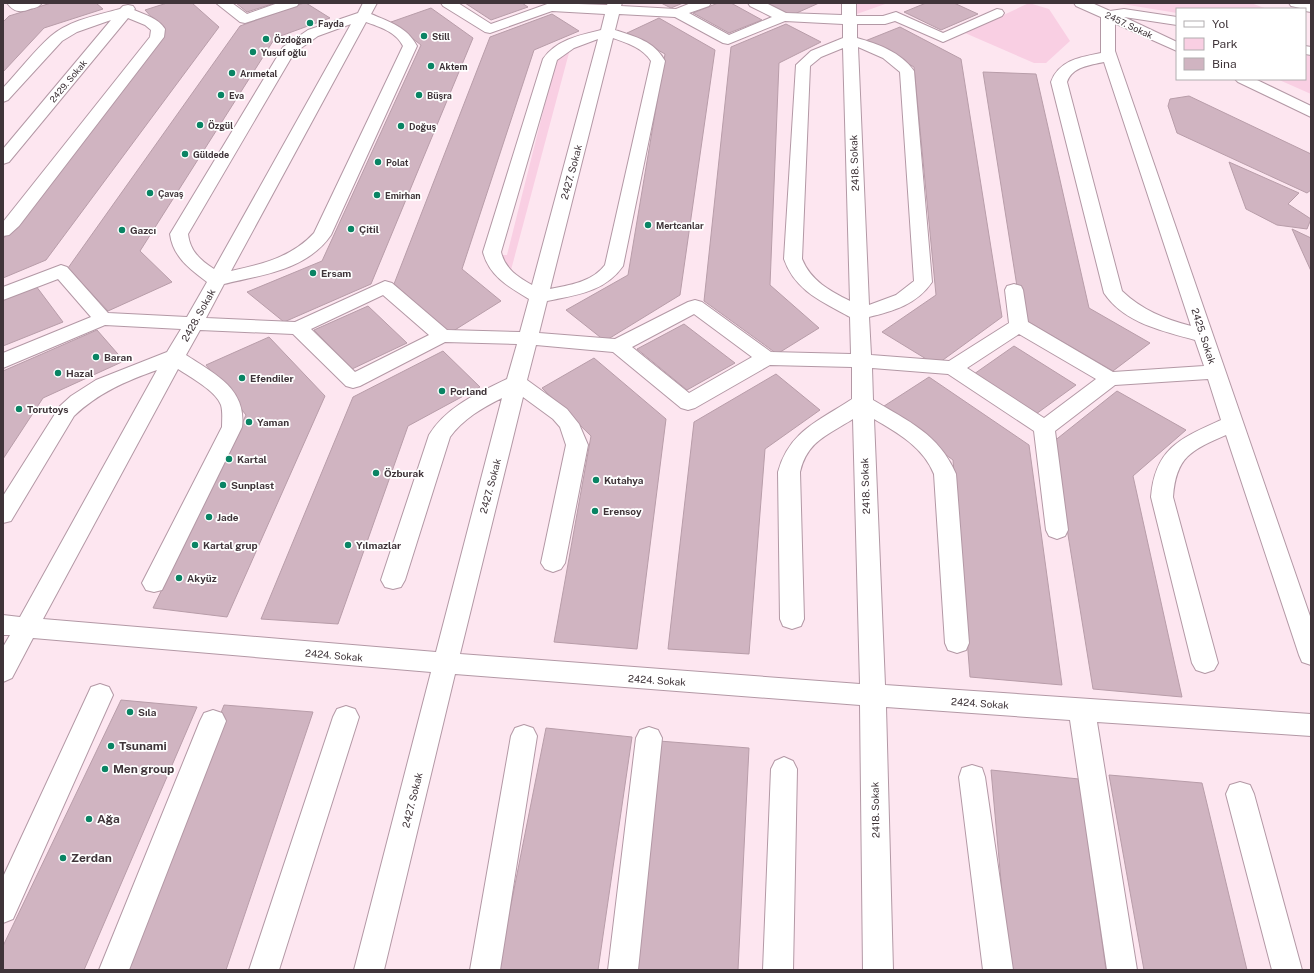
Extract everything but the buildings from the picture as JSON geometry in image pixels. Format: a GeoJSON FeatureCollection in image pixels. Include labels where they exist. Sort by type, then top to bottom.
{"type":"FeatureCollection","features":[{"type":"Feature","properties":{"kind":"main road"},"geometry":{"type":"LineString","coordinates":[[14,3],[20,8],[35,3]]}},
{"type":"Feature","properties":{"kind":"main road"},"geometry":{"type":"LineString","coordinates":[[223,3],[246,19],[292,3]]}},
{"type":"Feature","properties":{"kind":"main road"},"geometry":{"type":"LineString","coordinates":[[448,3],[490,29],[548,5],[614,7],[678,13],[728,40],[783,17],[849,12],[885,20],[896,16],[943,38],[997,13]]}},
{"type":"Feature","properties":{"kind":"main road"},"geometry":{"type":"LineString","coordinates":[[678,13],[704,3]]}},
{"type":"Feature","properties":{"kind":"main road"},"geometry":{"type":"LineString","coordinates":[[754,3],[783,17]]}},
{"type":"Feature","properties":{"kind":"main road","name":"2457. Sokak"},"geometry":{"type":"LineString","coordinates":[[1081,3],[1176,47]]}},
{"type":"Feature","properties":{"kind":"main road"},"geometry":{"type":"LineString","coordinates":[[1296,3],[1311,8]]}},
{"type":"Feature","properties":{"kind":"main road","name":"2427. Sokak"},"geometry":{"type":"LineString","coordinates":[[369,970],[446,664],[465,581],[614,7]]}},
{"type":"Feature","properties":{"kind":"main road"},"geometry":{"type":"LineString","coordinates":[[3,97],[57,38],[81,24],[130,8],[155,25],[158,29],[157,37],[13,222],[3,231]]}},
{"type":"Feature","properties":{"kind":"main road","name":"2429. Sokak"},"geometry":{"type":"LineString","coordinates":[[3,158],[130,8]]}},
{"type":"Feature","properties":{"kind":"main road"},"geometry":{"type":"LineString","coordinates":[[366,10],[397,30],[405,37],[410,46],[322,235],[308,251],[281,264],[217,280],[187,256],[179,242],[178,234],[288,50],[309,34],[366,10]]}},
{"type":"Feature","properties":{"kind":"main road","name":"2428. Sokak"},"geometry":{"type":"LineString","coordinates":[[3,671],[15,626],[193,324],[366,10]]}},
{"type":"Feature","properties":{"kind":"main road","name":"2418. Sokak"},"geometry":{"type":"LineString","coordinates":[[849,12],[873,696],[878,970]]}},
{"type":"Feature","properties":{"kind":"main road"},"geometry":{"type":"LineString","coordinates":[[1108,16],[1124,13],[1176,21]]}},
{"type":"Feature","properties":{"kind":"main road","name":"2425. Sokak"},"geometry":{"type":"LineString","coordinates":[[1108,16],[1108,51],[1311,655]]}},
{"type":"Feature","properties":{"kind":"main road"},"geometry":{"type":"LineString","coordinates":[[608,32],[646,47],[658,60],[614,266],[606,277],[591,285],[539,297],[498,269],[492,258],[492,252],[550,60],[557,51],[567,45],[608,32]]}},
{"type":"Feature","properties":{"kind":"main road"},"geometry":{"type":"LineString","coordinates":[[850,40],[870,47],[899,62],[907,71],[924,282],[910,296],[897,304],[859,314],[804,281],[798,274],[793,259],[803,65],[816,54],[850,40]]}},
{"type":"Feature","properties":{"kind":"main road"},"geometry":{"type":"LineString","coordinates":[[1110,56],[1068,68],[1060,76],[1059,82],[1113,293],[1131,310],[1157,324],[1204,336]]}},
{"type":"Feature","properties":{"kind":"main road"},"geometry":{"type":"LineString","coordinates":[[1245,80],[1311,112]]}},
{"type":"Feature","properties":{"kind":"main road"},"geometry":{"type":"LineString","coordinates":[[3,294],[61,271],[103,319]]}},
{"type":"Feature","properties":{"kind":"main road"},"geometry":{"type":"LineString","coordinates":[[3,361],[103,319],[298,328],[385,287],[442,336]]}},
{"type":"Feature","properties":{"kind":"main road"},"geometry":{"type":"LineString","coordinates":[[1014,290],[1019,325]]}},
{"type":"Feature","properties":{"kind":"main road"},"geometry":{"type":"LineString","coordinates":[[298,328],[353,381],[442,336],[528,338],[618,346],[695,306],[766,358]]}},
{"type":"Feature","properties":{"kind":"main road"},"geometry":{"type":"LineString","coordinates":[[953,368],[1019,325]]}},
{"type":"Feature","properties":{"kind":"main road"},"geometry":{"type":"LineString","coordinates":[[1019,325],[1110,380]]}},
{"type":"Feature","properties":{"kind":"main road"},"geometry":{"type":"LineString","coordinates":[[618,346],[688,403],[766,358],[861,361],[953,368],[1044,428],[1057,530]]}},
{"type":"Feature","properties":{"kind":"main road"},"geometry":{"type":"LineString","coordinates":[[3,515],[67,411],[75,403],[97,387],[174,357],[218,388],[225,395],[230,402],[233,419],[232,427],[154,583]]}},
{"type":"Feature","properties":{"kind":"main road"},"geometry":{"type":"LineString","coordinates":[[1044,428],[1110,380],[1216,372]]}},
{"type":"Feature","properties":{"kind":"main road"},"geometry":{"type":"LineString","coordinates":[[393,580],[440,435],[447,424],[465,409],[517,383],[560,414],[569,424],[577,445],[553,563]]}},
{"type":"Feature","properties":{"kind":"main road"},"geometry":{"type":"LineString","coordinates":[[792,619],[789,472],[792,459],[798,447],[806,439],[862,403],[924,443],[935,455],[945,474],[957,643]]}},
{"type":"Feature","properties":{"kind":"main road"},"geometry":{"type":"LineString","coordinates":[[1205,663],[1162,497],[1162,484],[1167,468],[1178,452],[1190,444],[1233,423]]}},
{"type":"Feature","properties":{"kind":"main road","name":"2424. Sokak"},"geometry":{"type":"LineString","coordinates":[[15,626],[125,637],[446,664],[1082,711],[1311,724]]}},
{"type":"Feature","properties":{"kind":"main road"},"geometry":{"type":"LineString","coordinates":[[3,909],[100,695]]}},
{"type":"Feature","properties":{"kind":"main road"},"geometry":{"type":"LineString","coordinates":[[1082,711],[1122,970]]}},
{"type":"Feature","properties":{"kind":"main road"},"geometry":{"type":"LineString","coordinates":[[264,970],[346,717]]}},
{"type":"Feature","properties":{"kind":"main road"},"geometry":{"type":"LineString","coordinates":[[114,970],[213,721]]}},
{"type":"Feature","properties":{"kind":"main road"},"geometry":{"type":"LineString","coordinates":[[484,970],[524,736]]}},
{"type":"Feature","properties":{"kind":"main road"},"geometry":{"type":"LineString","coordinates":[[623,970],[648,738]]}},
{"type":"Feature","properties":{"kind":"main road"},"geometry":{"type":"LineString","coordinates":[[778,970],[784,769]]}},
{"type":"Feature","properties":{"kind":"main road"},"geometry":{"type":"LineString","coordinates":[[972,777],[998,970]]}},
{"type":"Feature","properties":{"kind":"main road"},"geometry":{"type":"LineString","coordinates":[[1240,794],[1287,970]]}},
{"type":"Feature","properties":{"kind":"green space"},"geometry":{"type":"Polygon","coordinates":[[[854,3],[888,3],[854,15],[854,3]]]}},
{"type":"Feature","properties":{"kind":"green space"},"geometry":{"type":"Polygon","coordinates":[[[1029,3],[1049,9],[1070,41],[1046,63],[1034,63],[965,33],[1029,3]]]}},
{"type":"Feature","properties":{"kind":"green space"},"geometry":{"type":"Polygon","coordinates":[[[1116,3],[1251,3],[1264,8],[1176,8],[1176,13],[1116,3]]]}},
{"type":"Feature","properties":{"kind":"green space"},"geometry":{"type":"Polygon","coordinates":[[[570,49],[511,270],[494,255],[507,255],[557,56],[570,49]]]}},
{"type":"Feature","properties":{"kind":"green space"},"geometry":{"type":"Polygon","coordinates":[[[1306,55],[1311,56],[1311,94],[1279,80],[1306,80],[1306,55]]]}},
{"type":"Feature","properties":{"kind":"place","name":"Fayda"},"geometry":{"type":"Point","coordinates":[310,23]}},
{"type":"Feature","properties":{"kind":"place","name":"Still"},"geometry":{"type":"Point","coordinates":[424,36]}},
{"type":"Feature","properties":{"kind":"place","name":"Özdoğan"},"geometry":{"type":"Point","coordinates":[266,39]}},
{"type":"Feature","properties":{"kind":"place","name":"Yusuf oğlu"},"geometry":{"type":"Point","coordinates":[253,52]}},
{"type":"Feature","properties":{"kind":"place","name":"Aktem"},"geometry":{"type":"Point","coordinates":[431,66]}},
{"type":"Feature","properties":{"kind":"place","name":"Arımetal"},"geometry":{"type":"Point","coordinates":[232,73]}},
{"type":"Feature","properties":{"kind":"place","name":"Eva"},"geometry":{"type":"Point","coordinates":[221,95]}},
{"type":"Feature","properties":{"kind":"place","name":"Büşra"},"geometry":{"type":"Point","coordinates":[419,95]}},
{"type":"Feature","properties":{"kind":"place","name":"Özgül"},"geometry":{"type":"Point","coordinates":[200,125]}},
{"type":"Feature","properties":{"kind":"place","name":"Doğuş"},"geometry":{"type":"Point","coordinates":[401,126]}},
{"type":"Feature","properties":{"kind":"place","name":"Güldede"},"geometry":{"type":"Point","coordinates":[185,154]}},
{"type":"Feature","properties":{"kind":"place","name":"Polat"},"geometry":{"type":"Point","coordinates":[378,162]}},
{"type":"Feature","properties":{"kind":"place","name":"Çavaş"},"geometry":{"type":"Point","coordinates":[150,193]}},
{"type":"Feature","properties":{"kind":"place","name":"Emirhan"},"geometry":{"type":"Point","coordinates":[377,195]}},
{"type":"Feature","properties":{"kind":"place","name":"Mertcanlar"},"geometry":{"type":"Point","coordinates":[648,225]}},
{"type":"Feature","properties":{"kind":"place","name":"Çitil"},"geometry":{"type":"Point","coordinates":[351,229]}},
{"type":"Feature","properties":{"kind":"place","name":"Gazcı"},"geometry":{"type":"Point","coordinates":[122,230]}},
{"type":"Feature","properties":{"kind":"place","name":"Ersam"},"geometry":{"type":"Point","coordinates":[313,273]}},
{"type":"Feature","properties":{"kind":"place","name":"Baran"},"geometry":{"type":"Point","coordinates":[96,357]}},
{"type":"Feature","properties":{"kind":"place","name":"Hazal"},"geometry":{"type":"Point","coordinates":[58,373]}},
{"type":"Feature","properties":{"kind":"place","name":"Efendiler"},"geometry":{"type":"Point","coordinates":[242,378]}},
{"type":"Feature","properties":{"kind":"place","name":"Porland"},"geometry":{"type":"Point","coordinates":[442,391]}},
{"type":"Feature","properties":{"kind":"place","name":"Torutoys"},"geometry":{"type":"Point","coordinates":[19,409]}},
{"type":"Feature","properties":{"kind":"place","name":"Yaman"},"geometry":{"type":"Point","coordinates":[249,422]}},
{"type":"Feature","properties":{"kind":"place","name":"Kartal"},"geometry":{"type":"Point","coordinates":[229,459]}},
{"type":"Feature","properties":{"kind":"place","name":"Özburak"},"geometry":{"type":"Point","coordinates":[376,473]}},
{"type":"Feature","properties":{"kind":"place","name":"Kutahya"},"geometry":{"type":"Point","coordinates":[596,480]}},
{"type":"Feature","properties":{"kind":"place","name":"Sunplast"},"geometry":{"type":"Point","coordinates":[223,485]}},
{"type":"Feature","properties":{"kind":"place","name":"Erensoy"},"geometry":{"type":"Point","coordinates":[595,511]}},
{"type":"Feature","properties":{"kind":"place","name":"Jade"},"geometry":{"type":"Point","coordinates":[209,517]}},
{"type":"Feature","properties":{"kind":"place","name":"Kartal grup"},"geometry":{"type":"Point","coordinates":[195,545]}},
{"type":"Feature","properties":{"kind":"place","name":"Yılmazlar"},"geometry":{"type":"Point","coordinates":[348,545]}},
{"type":"Feature","properties":{"kind":"place","name":"Akyüz"},"geometry":{"type":"Point","coordinates":[179,578]}},
{"type":"Feature","properties":{"kind":"place","name":"Sıla"},"geometry":{"type":"Point","coordinates":[130,712]}},
{"type":"Feature","properties":{"kind":"place","name":"Tsunami"},"geometry":{"type":"Point","coordinates":[111,746]}},
{"type":"Feature","properties":{"kind":"place","name":"Men group"},"geometry":{"type":"Point","coordinates":[105,769]}},
{"type":"Feature","properties":{"kind":"place","name":"Ağa"},"geometry":{"type":"Point","coordinates":[89,819]}},
{"type":"Feature","properties":{"kind":"place","name":"Zerdan"},"geometry":{"type":"Point","coordinates":[63,858]}}]}
